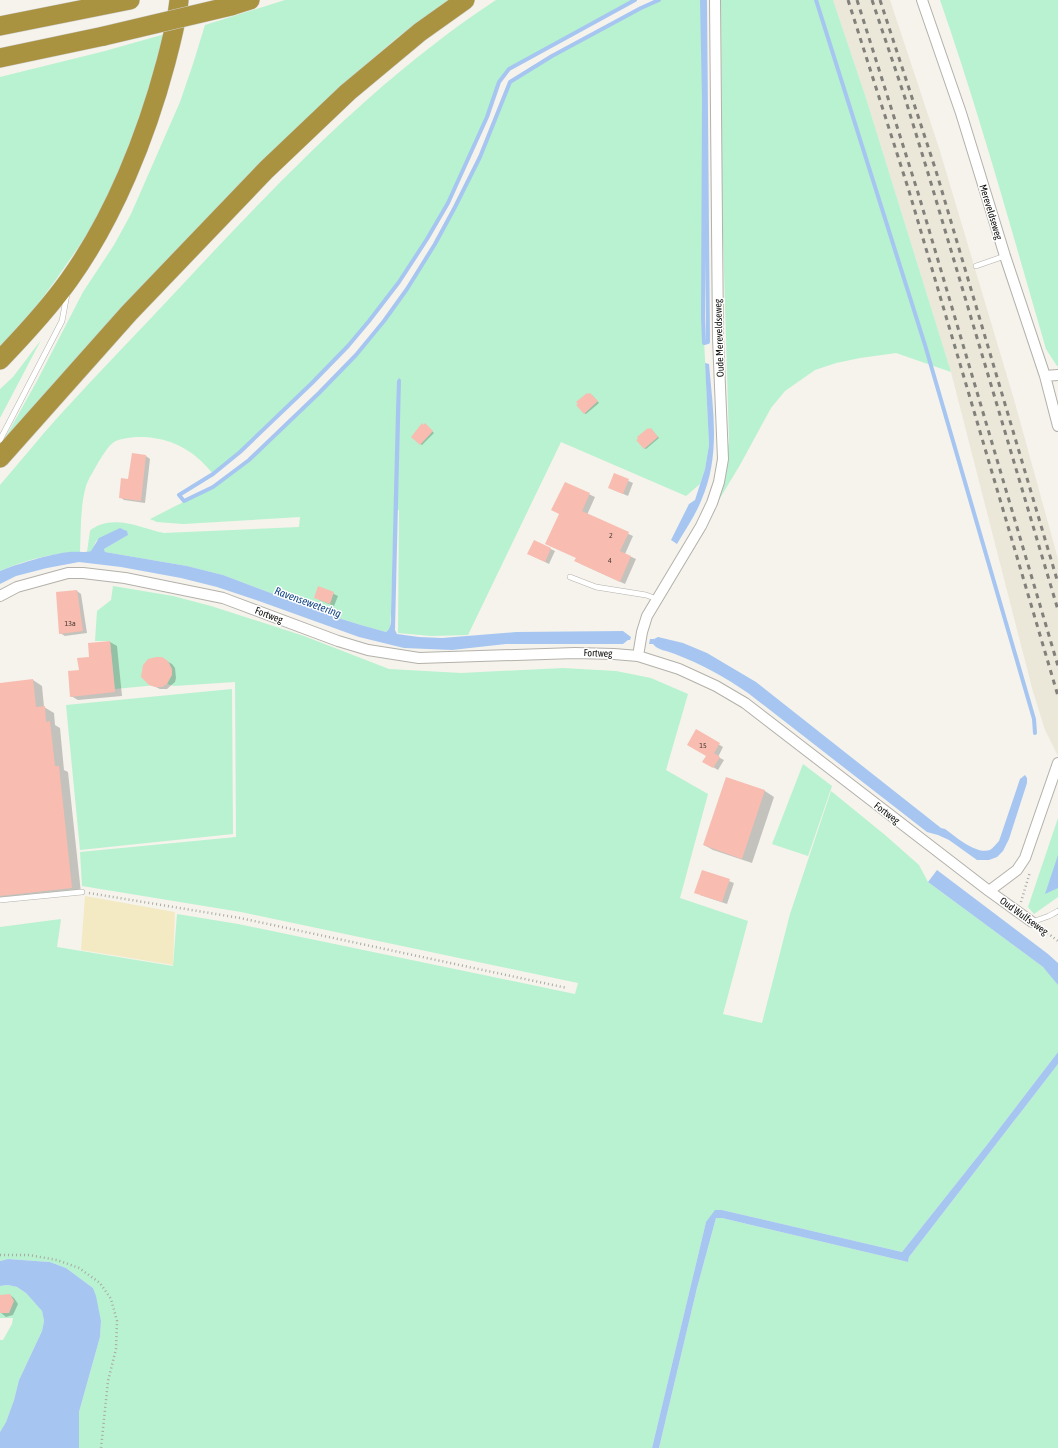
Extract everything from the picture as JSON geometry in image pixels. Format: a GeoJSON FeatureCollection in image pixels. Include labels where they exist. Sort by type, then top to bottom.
{"type":"FeatureCollection","features":[{"type":"Feature","properties":{"kind":"highway"},"geometry":{"type":"LineString","coordinates":[[0,26],[130,0]]}},
{"type":"Feature","properties":{"kind":"highway"},"geometry":{"type":"LineString","coordinates":[[0,360],[69,280],[113,204],[141,141],[158,94],[169,51],[179,0]]}},
{"type":"Feature","properties":{"kind":"highway"},"geometry":{"type":"LineString","coordinates":[[0,58],[104,36],[231,6],[250,0]]}},
{"type":"Feature","properties":{"kind":"highway"},"geometry":{"type":"LineString","coordinates":[[0,458],[129,313],[266,170],[348,92],[420,32],[465,0]]}},
{"type":"Feature","properties":{"kind":"street","name":"Oude Mereveldseweg"},"geometry":{"type":"LineString","coordinates":[[638,656],[643,627],[647,616],[701,526],[712,504],[720,482],[723,459],[718,338],[715,0]]}},
{"type":"Feature","properties":{"kind":"street","name":"Mereveldseweg"},"geometry":{"type":"LineString","coordinates":[[922,0],[961,113],[1005,256],[1045,376],[1058,426]]}},
{"type":"Feature","properties":{"kind":"street"},"geometry":{"type":"LineString","coordinates":[[1045,376],[1058,375]]}},
{"type":"Feature","properties":{"kind":"street","name":"Fortweg"},"geometry":{"type":"LineString","coordinates":[[0,596],[17,587],[50,577],[68,573],[83,573],[125,578],[223,598],[338,641],[368,650],[394,655],[419,658],[575,653],[638,656],[679,670],[716,686],[745,703],[989,891]]}},
{"type":"Feature","properties":{"kind":"street"},"geometry":{"type":"LineString","coordinates":[[989,891],[1017,870],[1025,858],[1058,764]]}},
{"type":"Feature","properties":{"kind":"street","name":"Oud Wulfseweg"},"geometry":{"type":"LineString","coordinates":[[989,891],[1032,922]]}},
{"type":"Feature","properties":{"kind":"lane"},"geometry":{"type":"LineString","coordinates":[[976,266],[1005,256]]}},
{"type":"Feature","properties":{"kind":"lane"},"geometry":{"type":"LineString","coordinates":[[0,440],[62,321],[69,280]]}},
{"type":"Feature","properties":{"kind":"lane"},"geometry":{"type":"LineString","coordinates":[[570,577],[596,587],[646,595],[657,599]]}},
{"type":"Feature","properties":{"kind":"lane"},"geometry":{"type":"LineString","coordinates":[[0,900],[82,892]]}},
{"type":"Feature","properties":{"kind":"lane"},"geometry":{"type":"LineString","coordinates":[[1032,922],[1058,911]]}},
{"type":"Feature","properties":{"kind":"path"},"geometry":{"type":"LineString","coordinates":[[82,892],[240,918],[567,988]]}},
{"type":"Feature","properties":{"kind":"path","name":"Oud Wulfseweg"},"geometry":{"type":"LineString","coordinates":[[1032,922],[1058,941]]}},
{"type":"Feature","properties":{"kind":"path"},"geometry":{"type":"LineString","coordinates":[[0,1255],[29,1255],[57,1260],[79,1268],[100,1283],[111,1299],[117,1321],[116,1349],[108,1382],[101,1448]]}},
{"type":"Feature","properties":{"kind":"shaded area"},"geometry":{"type":"Polygon","coordinates":[[[833,0],[890,0],[939,148],[1015,403],[1058,559],[1058,756],[1045,730],[1032,688],[951,372],[865,95],[833,0]]]}},
{"type":"Feature","properties":{"kind":"green space"},"geometry":{"type":"Polygon","coordinates":[[[285,0],[448,0],[398,37],[364,66],[0,447],[37,381],[83,292],[114,245],[131,214],[180,102],[205,25],[285,0]]]}},
{"type":"Feature","properties":{"kind":"green space"},"geometry":{"type":"Polygon","coordinates":[[[496,0],[635,0],[509,69],[499,82],[487,117],[448,203],[399,282],[348,346],[293,402],[240,452],[213,474],[194,455],[179,445],[171,442],[149,437],[118,440],[108,448],[90,476],[86,486],[82,510],[80,552],[70,552],[39,558],[0,571],[0,485],[44,433],[293,169],[371,96],[453,30],[496,0]]]}},
{"type":"Feature","properties":{"kind":"green space"},"geometry":{"type":"Polygon","coordinates":[[[659,0],[702,0],[704,100],[703,317],[709,445],[705,469],[700,484],[686,496],[561,442],[468,635],[431,636],[398,633],[399,510],[394,510],[391,613],[390,628],[386,632],[335,617],[223,575],[187,566],[105,552],[104,549],[126,536],[125,530],[123,529],[96,541],[92,551],[87,552],[90,531],[97,526],[114,522],[131,524],[164,533],[299,527],[300,517],[183,524],[157,522],[150,519],[213,487],[249,460],[300,412],[356,355],[375,332],[407,289],[435,244],[455,207],[480,157],[510,82],[552,56],[641,8],[659,0]]]}},
{"type":"Feature","properties":{"kind":"green space"},"geometry":{"type":"Polygon","coordinates":[[[721,0],[833,0],[865,95],[951,372],[896,353],[836,363],[815,370],[785,391],[771,408],[740,465],[708,518],[725,469],[729,440],[722,204],[721,0]]]}},
{"type":"Feature","properties":{"kind":"green space"},"geometry":{"type":"Polygon","coordinates":[[[940,0],[1058,0],[1058,366],[1046,349],[982,130],[940,0]]]}},
{"type":"Feature","properties":{"kind":"green space"},"geometry":{"type":"Polygon","coordinates":[[[165,34],[134,143],[95,223],[34,309],[0,348],[0,77],[105,51],[165,34]]]}},
{"type":"Feature","properties":{"kind":"green space"},"geometry":{"type":"Polygon","coordinates":[[[41,340],[0,418],[0,389],[13,377],[41,340]]]}},
{"type":"Feature","properties":{"kind":"green space"},"geometry":{"type":"Polygon","coordinates":[[[113,586],[173,596],[211,606],[304,636],[389,669],[461,673],[563,668],[616,671],[651,678],[688,694],[666,770],[708,794],[680,898],[748,921],[723,1014],[762,1023],[790,914],[831,791],[919,865],[928,882],[1043,967],[1057,982],[1058,1052],[902,1252],[722,1210],[706,1222],[652,1448],[79,1448],[79,1412],[100,1337],[101,1321],[93,1288],[66,1268],[50,1262],[8,1259],[0,1261],[0,927],[61,919],[57,947],[173,966],[177,914],[238,924],[575,994],[578,983],[241,912],[82,886],[80,852],[236,837],[235,682],[174,686],[167,684],[115,689],[110,641],[95,641],[97,611],[111,600],[113,586]]]}},
{"type":"Feature","properties":{"kind":"green space"},"geometry":{"type":"Polygon","coordinates":[[[232,689],[233,834],[80,850],[66,705],[232,689]]]}},
{"type":"Feature","properties":{"kind":"green space"},"geometry":{"type":"Polygon","coordinates":[[[803,764],[832,786],[808,856],[772,844],[803,764]]]}},
{"type":"Feature","properties":{"kind":"green space"},"geometry":{"type":"Polygon","coordinates":[[[1058,818],[1058,897],[1034,914],[1028,907],[1058,818]]]}},
{"type":"Feature","properties":{"kind":"green space"},"geometry":{"type":"Polygon","coordinates":[[[1058,1064],[1058,1448],[659,1448],[697,1288],[716,1218],[722,1218],[908,1262],[909,1257],[1058,1064]]]}},
{"type":"Feature","properties":{"kind":"green space"},"geometry":{"type":"Polygon","coordinates":[[[8,1285],[17,1287],[26,1293],[42,1311],[44,1321],[42,1331],[19,1380],[6,1422],[0,1432],[0,1340],[3,1340],[12,1324],[13,1318],[0,1318],[0,1286],[8,1285]]]}},
{"type":"Feature","properties":{"kind":"sand"},"geometry":{"type":"Polygon","coordinates":[[[85,896],[175,912],[173,965],[81,950],[85,896]]]}},
{"type":"Feature","properties":{"kind":"water"},"geometry":{"type":"Polygon","coordinates":[[[705,363],[709,364],[714,416],[711,467],[699,507],[677,544],[671,540],[689,504],[695,500],[705,469],[709,445],[705,363]]]}},
{"type":"Feature","properties":{"kind":"water"},"geometry":{"type":"Polygon","coordinates":[[[399,378],[401,380],[395,630],[397,634],[442,638],[516,632],[623,631],[631,637],[630,640],[623,644],[506,644],[452,650],[404,648],[359,637],[217,587],[181,578],[121,567],[79,562],[16,576],[0,584],[0,571],[24,562],[53,555],[69,552],[91,551],[99,538],[120,528],[127,531],[128,535],[104,549],[105,552],[187,566],[223,575],[335,617],[386,632],[391,621],[396,410],[397,381],[399,378]]]}},
{"type":"Feature","properties":{"kind":"water"},"geometry":{"type":"Polygon","coordinates":[[[658,637],[683,643],[707,653],[756,682],[941,828],[978,850],[990,850],[999,841],[1020,779],[1025,775],[1027,778],[1027,783],[1009,839],[1003,851],[997,857],[989,860],[977,860],[949,840],[927,832],[748,693],[722,676],[685,658],[660,649],[653,644],[649,644],[650,639],[658,637]]]}},
{"type":"Feature","properties":{"kind":"water"},"geometry":{"type":"Polygon","coordinates":[[[1058,855],[1058,888],[1045,894],[1058,855]]]}},
{"type":"Feature","properties":{"kind":"water"},"geometry":{"type":"Polygon","coordinates":[[[937,870],[1058,963],[1058,985],[1043,967],[928,882],[937,870]]]}},
{"type":"Feature","properties":{"kind":"water"},"geometry":{"type":"Polygon","coordinates":[[[1058,1052],[1058,1064],[909,1257],[908,1262],[722,1218],[716,1218],[697,1288],[659,1448],[652,1448],[706,1222],[715,1210],[722,1210],[902,1252],[1058,1052]]]}},
{"type":"Feature","properties":{"kind":"water"},"geometry":{"type":"Polygon","coordinates":[[[8,1259],[50,1262],[66,1268],[93,1288],[101,1321],[100,1337],[79,1412],[79,1448],[0,1448],[0,1432],[6,1422],[19,1380],[42,1331],[44,1321],[42,1311],[26,1293],[17,1287],[8,1285],[0,1286],[0,1261],[8,1259]]]}},
{"type":"Feature","properties":{"kind":"building"},"geometry":{"type":"Polygon","coordinates":[[[587,393],[590,393],[598,401],[584,414],[576,405],[578,404],[576,402],[587,393]]]}},
{"type":"Feature","properties":{"kind":"building"},"geometry":{"type":"Polygon","coordinates":[[[422,423],[423,425],[425,423],[433,431],[420,445],[411,437],[422,423]]]}},
{"type":"Feature","properties":{"kind":"building"},"geometry":{"type":"Polygon","coordinates":[[[648,428],[651,428],[658,437],[644,449],[636,440],[638,439],[637,437],[648,428]]]}},
{"type":"Feature","properties":{"kind":"building"},"geometry":{"type":"Polygon","coordinates":[[[132,453],[146,455],[141,501],[119,498],[121,478],[128,479],[132,453]]]}},
{"type":"Feature","properties":{"kind":"building"},"geometry":{"type":"Polygon","coordinates":[[[614,473],[629,479],[623,494],[608,488],[614,473]]]}},
{"type":"Feature","properties":{"kind":"building"},"geometry":{"type":"Polygon","coordinates":[[[565,482],[590,493],[582,511],[629,532],[620,551],[631,556],[620,582],[574,561],[576,558],[545,544],[559,514],[551,510],[565,482]]]}},
{"type":"Feature","properties":{"kind":"building"},"geometry":{"type":"Polygon","coordinates":[[[534,540],[551,548],[545,562],[527,554],[534,540]]]}},
{"type":"Feature","properties":{"kind":"building"},"geometry":{"type":"Polygon","coordinates":[[[318,586],[334,592],[330,604],[314,598],[318,586]]]}},
{"type":"Feature","properties":{"kind":"building"},"geometry":{"type":"Polygon","coordinates":[[[77,590],[83,631],[59,634],[56,592],[77,590]]]}},
{"type":"Feature","properties":{"kind":"building"},"geometry":{"type":"Polygon","coordinates":[[[110,641],[115,692],[70,697],[68,671],[79,670],[77,658],[89,657],[88,643],[110,641]]]}},
{"type":"Feature","properties":{"kind":"building"},"geometry":{"type":"Polygon","coordinates":[[[162,657],[168,661],[172,669],[172,675],[167,684],[162,687],[149,685],[141,677],[143,665],[148,659],[162,657]]]}},
{"type":"Feature","properties":{"kind":"building"},"geometry":{"type":"Polygon","coordinates":[[[33,679],[36,707],[45,706],[46,722],[50,721],[55,766],[59,766],[72,888],[0,896],[0,683],[33,679]]]}},
{"type":"Feature","properties":{"kind":"building"},"geometry":{"type":"Polygon","coordinates":[[[696,729],[720,743],[714,753],[720,757],[713,768],[702,762],[706,756],[687,745],[696,729]]]}},
{"type":"Feature","properties":{"kind":"building"},"geometry":{"type":"Polygon","coordinates":[[[726,777],[765,790],[742,859],[703,845],[726,777]]]}},
{"type":"Feature","properties":{"kind":"building"},"geometry":{"type":"Polygon","coordinates":[[[702,870],[730,879],[722,902],[694,893],[702,870]]]}},
{"type":"Feature","properties":{"kind":"building"},"geometry":{"type":"Polygon","coordinates":[[[10,1294],[14,1301],[9,1313],[0,1313],[0,1295],[10,1294]]]}},
{"type":"Feature","properties":{"kind":"waterway"},"geometry":{"type":"LineString","coordinates":[[635,0],[509,69],[499,82],[487,117],[448,203],[399,282],[348,346],[312,383],[240,452],[213,474],[179,495],[184,501],[213,487],[249,460],[319,393],[356,355],[384,321],[407,289],[435,244],[455,207],[480,157],[510,82],[552,56],[641,8],[659,0]]}},
{"type":"Feature","properties":{"kind":"waterway"},"geometry":{"type":"LineString","coordinates":[[702,0],[704,100],[704,343],[708,342],[705,0]]}},
{"type":"Feature","properties":{"kind":"waterway"},"geometry":{"type":"LineString","coordinates":[[816,0],[925,345],[1034,719],[1035,733]]}},
{"type":"Feature","properties":{"kind":"railway"},"geometry":{"type":"LineString","coordinates":[[848,0],[909,191],[1058,696]]}},
{"type":"Feature","properties":{"kind":"railway"},"geometry":{"type":"LineString","coordinates":[[857,0],[919,196],[1058,666]]}},
{"type":"Feature","properties":{"kind":"railway"},"geometry":{"type":"LineString","coordinates":[[872,0],[905,98],[928,173],[1058,610]]}},
{"type":"Feature","properties":{"kind":"railway"},"geometry":{"type":"LineString","coordinates":[[880,0],[936,171],[1058,583]]}},
{"type":"Feature","properties":{"kind":"water label","name":"Ravensewetering"},"geometry":{"type":"Point","coordinates":[308,602]}}]}
